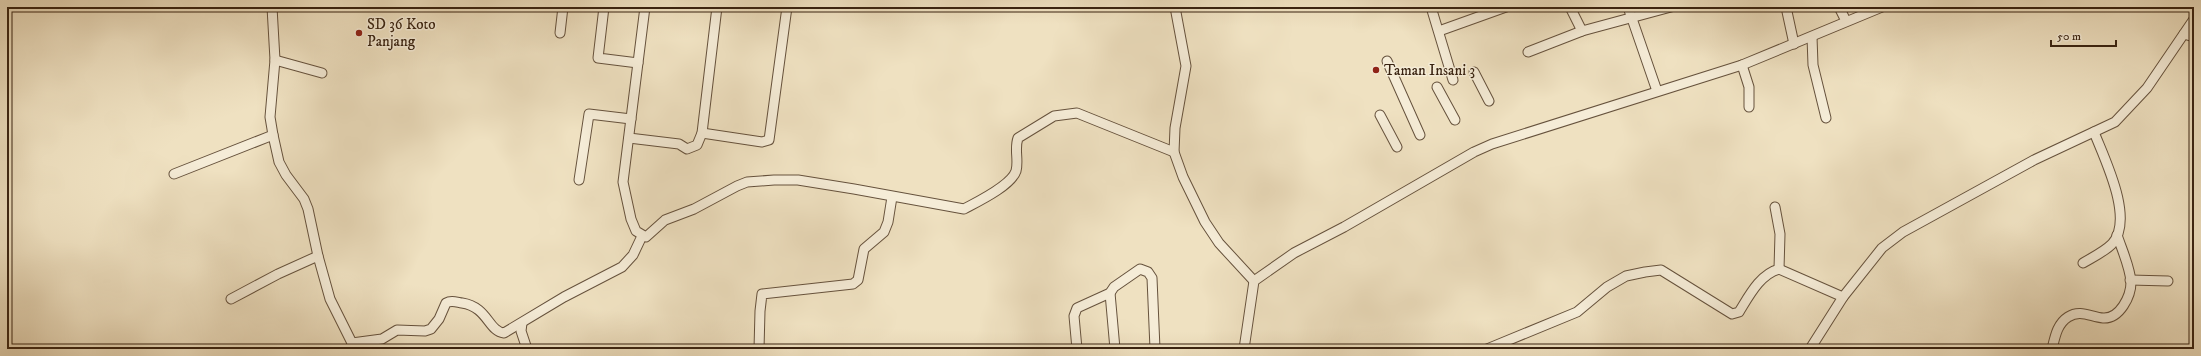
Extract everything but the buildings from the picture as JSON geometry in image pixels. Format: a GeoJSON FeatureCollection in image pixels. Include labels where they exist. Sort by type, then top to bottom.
{"type":"FeatureCollection","features":[{"type":"Feature","properties":{"kind":"street"},"geometry":{"type":"LineString","coordinates":[[272,7],[275,60],[270,117],[279,162],[286,175],[304,199],[308,209],[318,256],[330,299],[353,346],[382,339],[397,330],[425,331],[431,329],[439,319],[446,303],[451,301],[474,306],[501,333],[564,297],[622,267],[633,255],[642,236]]}},
{"type":"Feature","properties":{"kind":"street"},"geometry":{"type":"LineString","coordinates":[[560,33],[563,7]]}},
{"type":"Feature","properties":{"kind":"street"},"geometry":{"type":"LineString","coordinates":[[604,7],[598,58],[638,63]]}},
{"type":"Feature","properties":{"kind":"street"},"geometry":{"type":"LineString","coordinates":[[645,7],[629,138],[623,171],[623,182],[631,219],[636,231],[642,236],[646,237],[665,220],[694,209],[725,191],[747,182],[798,180],[964,209],[1008,183],[1015,173],[1017,163],[1015,147],[1018,138],[1025,132],[1054,116],[1077,113],[1174,152]]}},
{"type":"Feature","properties":{"kind":"street"},"geometry":{"type":"LineString","coordinates":[[629,138],[679,144],[687,149],[697,145],[702,133],[717,7]]}},
{"type":"Feature","properties":{"kind":"street"},"geometry":{"type":"LineString","coordinates":[[702,133],[762,142],[769,140],[787,7]]}},
{"type":"Feature","properties":{"kind":"street"},"geometry":{"type":"LineString","coordinates":[[1176,7],[1186,66],[1175,128],[1174,152],[1183,177],[1205,222],[1219,242],[1254,281]]}},
{"type":"Feature","properties":{"kind":"street"},"geometry":{"type":"LineString","coordinates":[[1431,7],[1453,80]]}},
{"type":"Feature","properties":{"kind":"street"},"geometry":{"type":"LineString","coordinates":[[1439,32],[1506,7]]}},
{"type":"Feature","properties":{"kind":"street"},"geometry":{"type":"LineString","coordinates":[[1570,7],[1582,31]]}},
{"type":"Feature","properties":{"kind":"street"},"geometry":{"type":"LineString","coordinates":[[1628,7],[1657,91]]}},
{"type":"Feature","properties":{"kind":"street"},"geometry":{"type":"LineString","coordinates":[[1528,52],[1582,31],[1671,7]]}},
{"type":"Feature","properties":{"kind":"street"},"geometry":{"type":"LineString","coordinates":[[1786,7],[1794,44]]}},
{"type":"Feature","properties":{"kind":"street"},"geometry":{"type":"LineString","coordinates":[[1839,7],[1846,21]]}},
{"type":"Feature","properties":{"kind":"street"},"geometry":{"type":"LineString","coordinates":[[1244,349],[1254,281],[1294,253],[1344,227],[1492,144],[1742,65],[1882,7]]}},
{"type":"Feature","properties":{"kind":"street"},"geometry":{"type":"LineString","coordinates":[[1810,349],[1843,297],[1882,248],[1903,232],[2034,160],[2115,122],[2141,94],[2194,20]]}},
{"type":"Feature","properties":{"kind":"street"},"geometry":{"type":"LineString","coordinates":[[2184,34],[2194,37]]}},
{"type":"Feature","properties":{"kind":"street"},"geometry":{"type":"LineString","coordinates":[[1812,37],[1813,64],[1826,118]]}},
{"type":"Feature","properties":{"kind":"street"},"geometry":{"type":"LineString","coordinates":[[275,60],[322,74]]}},
{"type":"Feature","properties":{"kind":"street"},"geometry":{"type":"LineString","coordinates":[[1387,61],[1420,135]]}},
{"type":"Feature","properties":{"kind":"street"},"geometry":{"type":"LineString","coordinates":[[1742,65],[1749,87],[1749,107]]}},
{"type":"Feature","properties":{"kind":"street"},"geometry":{"type":"LineString","coordinates":[[1474,72],[1489,101]]}},
{"type":"Feature","properties":{"kind":"street"},"geometry":{"type":"LineString","coordinates":[[1437,87],[1455,120]]}},
{"type":"Feature","properties":{"kind":"street"},"geometry":{"type":"LineString","coordinates":[[579,180],[588,114],[631,119]]}},
{"type":"Feature","properties":{"kind":"street"},"geometry":{"type":"LineString","coordinates":[[1380,115],[1397,147]]}},
{"type":"Feature","properties":{"kind":"street"},"geometry":{"type":"LineString","coordinates":[[2083,263],[2113,243],[2120,223],[2119,202],[2094,132]]}},
{"type":"Feature","properties":{"kind":"street"},"geometry":{"type":"LineString","coordinates":[[174,174],[273,135]]}},
{"type":"Feature","properties":{"kind":"street"},"geometry":{"type":"LineString","coordinates":[[759,349],[762,294],[853,284],[858,280],[864,249],[884,232],[888,222],[892,197]]}},
{"type":"Feature","properties":{"kind":"street"},"geometry":{"type":"LineString","coordinates":[[1775,207],[1780,234],[1779,269]]}},
{"type":"Feature","properties":{"kind":"street"},"geometry":{"type":"LineString","coordinates":[[2052,349],[2058,328],[2066,318],[2072,314],[2080,313],[2104,318],[2116,314],[2122,308],[2130,290],[2130,280],[2117,235]]}},
{"type":"Feature","properties":{"kind":"street"},"geometry":{"type":"LineString","coordinates":[[231,299],[284,271],[318,256]]}},
{"type":"Feature","properties":{"kind":"street"},"geometry":{"type":"LineString","coordinates":[[1077,349],[1075,311],[1077,308],[1110,293],[1114,287],[1140,269],[1148,272],[1152,278],[1155,349]]}},
{"type":"Feature","properties":{"kind":"street"},"geometry":{"type":"LineString","coordinates":[[1487,349],[1577,312],[1607,287],[1626,276],[1661,270],[1732,314],[1739,312],[1753,290],[1769,271],[1779,269],[1843,297]]}},
{"type":"Feature","properties":{"kind":"street"},"geometry":{"type":"LineString","coordinates":[[2130,280],[2168,281]]}},
{"type":"Feature","properties":{"kind":"street"},"geometry":{"type":"LineString","coordinates":[[1110,293],[1115,349]]}},
{"type":"Feature","properties":{"kind":"street"},"geometry":{"type":"LineString","coordinates":[[522,322],[521,331],[528,349]]}},
{"type":"Feature","properties":{"kind":"place","name":"SD 36 Koto Panjang"},"geometry":{"type":"Point","coordinates":[359,33]}},
{"type":"Feature","properties":{"kind":"place","name":"Taman Insani 3"},"geometry":{"type":"Point","coordinates":[1376,70]}}]}
